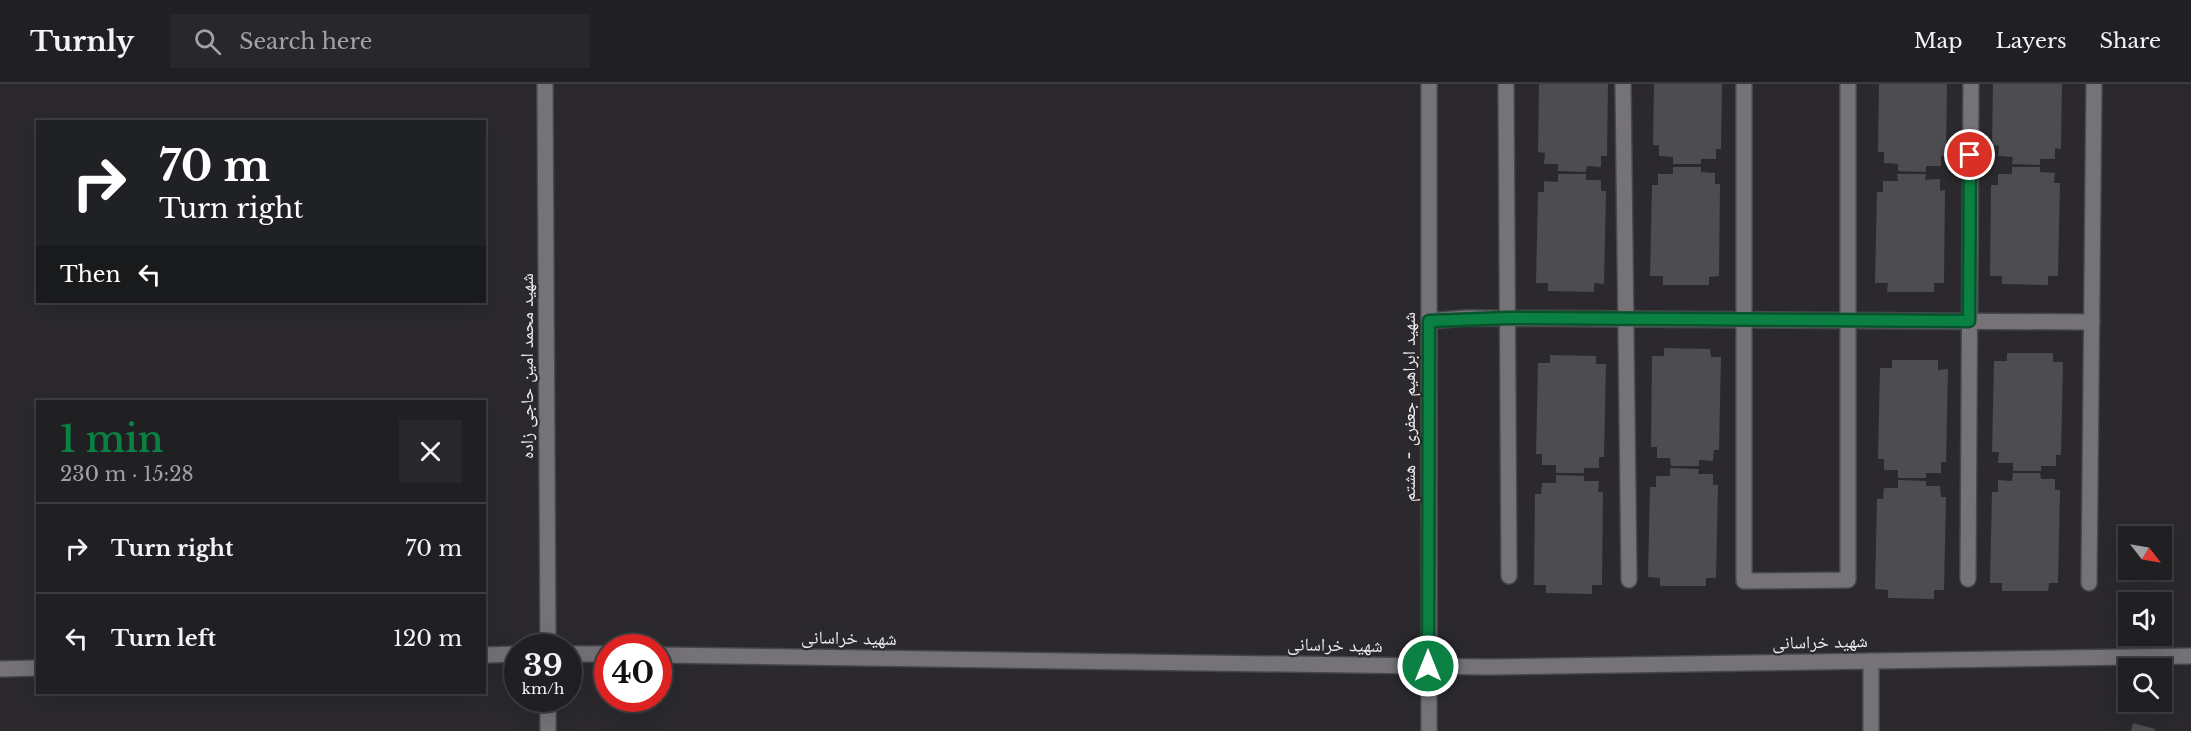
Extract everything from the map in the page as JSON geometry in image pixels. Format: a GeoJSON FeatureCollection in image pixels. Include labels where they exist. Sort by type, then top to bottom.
{"type":"FeatureCollection","features":[{"type":"Feature","properties":{"kind":"street","name":"شهید محمد امین حاجی زاده"},"geometry":{"type":"LineString","coordinates":[[545,84],[548,634]]}},
{"type":"Feature","properties":{"kind":"street","name":"شهید ابراهیم جعفری - هشتم"},"geometry":{"type":"LineString","coordinates":[[1429,84],[1429,731]]}},
{"type":"Feature","properties":{"kind":"street"},"geometry":{"type":"LineString","coordinates":[[1506,84],[1509,576]]}},
{"type":"Feature","properties":{"kind":"street"},"geometry":{"type":"LineString","coordinates":[[1623,84],[1629,580]]}},
{"type":"Feature","properties":{"kind":"street"},"geometry":{"type":"LineString","coordinates":[[1744,84],[1744,581],[1848,580],[1848,84]]}},
{"type":"Feature","properties":{"kind":"street"},"geometry":{"type":"LineString","coordinates":[[1968,579],[1971,84]]}},
{"type":"Feature","properties":{"kind":"street"},"geometry":{"type":"LineString","coordinates":[[2089,583],[2094,84]]}},
{"type":"Feature","properties":{"kind":"street"},"geometry":{"type":"LineString","coordinates":[[1429,321],[1508,318],[2092,322]]}},
{"type":"Feature","properties":{"kind":"street"},"geometry":{"type":"LineString","coordinates":[[486,655],[504,654]]}},
{"type":"Feature","properties":{"kind":"street","name":"شهید خراسانی"},"geometry":{"type":"LineString","coordinates":[[672,655],[1428,666],[2191,656]]}},
{"type":"Feature","properties":{"kind":"street"},"geometry":{"type":"LineString","coordinates":[[1871,661],[1871,731]]}},
{"type":"Feature","properties":{"kind":"street"},"geometry":{"type":"LineString","coordinates":[[0,669],[36,668]]}},
{"type":"Feature","properties":{"kind":"street"},"geometry":{"type":"LineString","coordinates":[[548,712],[548,731]]}},
{"type":"Feature","properties":{"kind":"building"},"geometry":{"type":"Polygon","coordinates":[[[1539,84],[1608,84],[1607,156],[1601,156],[1601,167],[1587,166],[1586,172],[1558,171],[1558,164],[1544,164],[1545,153],[1538,152],[1539,84]]]}},
{"type":"Feature","properties":{"kind":"building"},"geometry":{"type":"Polygon","coordinates":[[[1654,84],[1722,84],[1721,149],[1716,149],[1716,159],[1701,159],[1701,164],[1673,164],[1673,157],[1659,156],[1659,145],[1653,145],[1654,84]]]}},
{"type":"Feature","properties":{"kind":"building"},"geometry":{"type":"Polygon","coordinates":[[[1879,84],[1947,84],[1946,156],[1941,156],[1941,166],[1926,166],[1926,172],[1898,171],[1898,164],[1884,163],[1884,152],[1878,152],[1879,84]]]}},
{"type":"Feature","properties":{"kind":"building"},"geometry":{"type":"Polygon","coordinates":[[[1993,84],[2062,84],[2061,149],[2055,148],[2055,159],[2040,159],[2040,165],[2012,164],[2013,157],[1998,156],[1999,146],[1992,145],[1993,84]]]}},
{"type":"Feature","properties":{"kind":"building"},"geometry":{"type":"Polygon","coordinates":[[[1673,167],[1701,167],[1701,172],[1715,173],[1715,184],[1720,184],[1719,276],[1709,277],[1709,285],[1663,285],[1663,276],[1650,276],[1652,185],[1658,185],[1658,174],[1673,174],[1673,167]]]}},
{"type":"Feature","properties":{"kind":"building"},"geometry":{"type":"Polygon","coordinates":[[[2012,167],[2040,167],[2040,172],[2055,173],[2054,183],[2060,183],[2058,276],[2048,276],[2048,285],[2002,284],[2002,276],[1990,276],[1991,185],[1998,185],[1998,174],[2012,174],[2012,167]]]}},
{"type":"Feature","properties":{"kind":"building"},"geometry":{"type":"Polygon","coordinates":[[[1558,174],[1586,174],[1586,180],[1601,180],[1601,191],[1606,191],[1604,284],[1594,283],[1594,292],[1548,291],[1548,283],[1536,283],[1538,192],[1544,192],[1544,181],[1558,182],[1558,174]]]}},
{"type":"Feature","properties":{"kind":"building"},"geometry":{"type":"Polygon","coordinates":[[[1897,174],[1926,174],[1925,180],[1940,179],[1940,191],[1945,190],[1944,283],[1934,283],[1934,292],[1887,292],[1888,283],[1875,283],[1877,192],[1883,192],[1883,181],[1898,181],[1897,174]]]}},
{"type":"Feature","properties":{"kind":"building"},"geometry":{"type":"Polygon","coordinates":[[[1664,348],[1710,349],[1711,357],[1721,357],[1719,450],[1714,450],[1713,461],[1699,460],[1699,466],[1671,466],[1670,458],[1657,458],[1657,447],[1651,447],[1652,356],[1664,356],[1664,348]]]}},
{"type":"Feature","properties":{"kind":"building"},"geometry":{"type":"Polygon","coordinates":[[[2007,353],[2053,353],[2053,362],[2063,362],[2061,455],[2056,455],[2056,466],[2041,466],[2041,471],[2013,471],[2013,463],[1998,463],[1999,452],[1992,452],[1994,361],[2007,361],[2007,353]]]}},
{"type":"Feature","properties":{"kind":"building"},"geometry":{"type":"Polygon","coordinates":[[[1550,355],[1596,356],[1596,364],[1606,364],[1604,457],[1599,457],[1599,468],[1584,468],[1584,473],[1556,473],[1556,465],[1542,465],[1542,454],[1536,454],[1538,363],[1550,363],[1550,355]]]}},
{"type":"Feature","properties":{"kind":"building"},"geometry":{"type":"Polygon","coordinates":[[[1892,360],[1938,360],[1938,370],[1948,369],[1946,462],[1941,462],[1941,473],[1926,473],[1926,478],[1898,478],[1898,470],[1884,470],[1884,459],[1878,459],[1880,368],[1892,368],[1892,360]]]}},
{"type":"Feature","properties":{"kind":"building"},"geometry":{"type":"Polygon","coordinates":[[[1670,468],[1699,469],[1698,474],[1713,474],[1713,485],[1718,485],[1716,578],[1706,578],[1706,586],[1660,586],[1660,578],[1648,577],[1650,487],[1656,487],[1656,476],[1670,476],[1670,468]]]}},
{"type":"Feature","properties":{"kind":"building"},"geometry":{"type":"Polygon","coordinates":[[[2013,473],[2040,473],[2041,479],[2055,479],[2055,490],[2060,490],[2058,583],[2049,583],[2048,591],[2002,591],[2002,583],[1990,583],[1992,492],[1998,492],[1998,480],[2012,481],[2013,473]]]}},
{"type":"Feature","properties":{"kind":"building"},"geometry":{"type":"Polygon","coordinates":[[[1556,475],[1584,476],[1584,481],[1599,481],[1598,492],[1603,492],[1602,585],[1592,585],[1592,594],[1546,593],[1546,585],[1534,585],[1535,494],[1541,494],[1542,483],[1556,483],[1556,475]]]}},
{"type":"Feature","properties":{"kind":"building"},"geometry":{"type":"Polygon","coordinates":[[[1898,480],[1926,481],[1926,486],[1940,486],[1941,497],[1946,497],[1944,590],[1934,590],[1934,599],[1888,598],[1888,590],[1875,589],[1877,499],[1883,499],[1884,488],[1898,488],[1898,480]]]}},
{"type":"Feature","properties":{"kind":"building"},"geometry":{"type":"Polygon","coordinates":[[[2133,723],[2155,729],[2154,731],[2131,731],[2133,723]]]}},
{"type":"Feature","properties":{"kind":"route"},"geometry":{"type":"LineString","coordinates":[[1428,666],[1429,321],[1466,318],[1969,321],[1970,155]]}}]}
